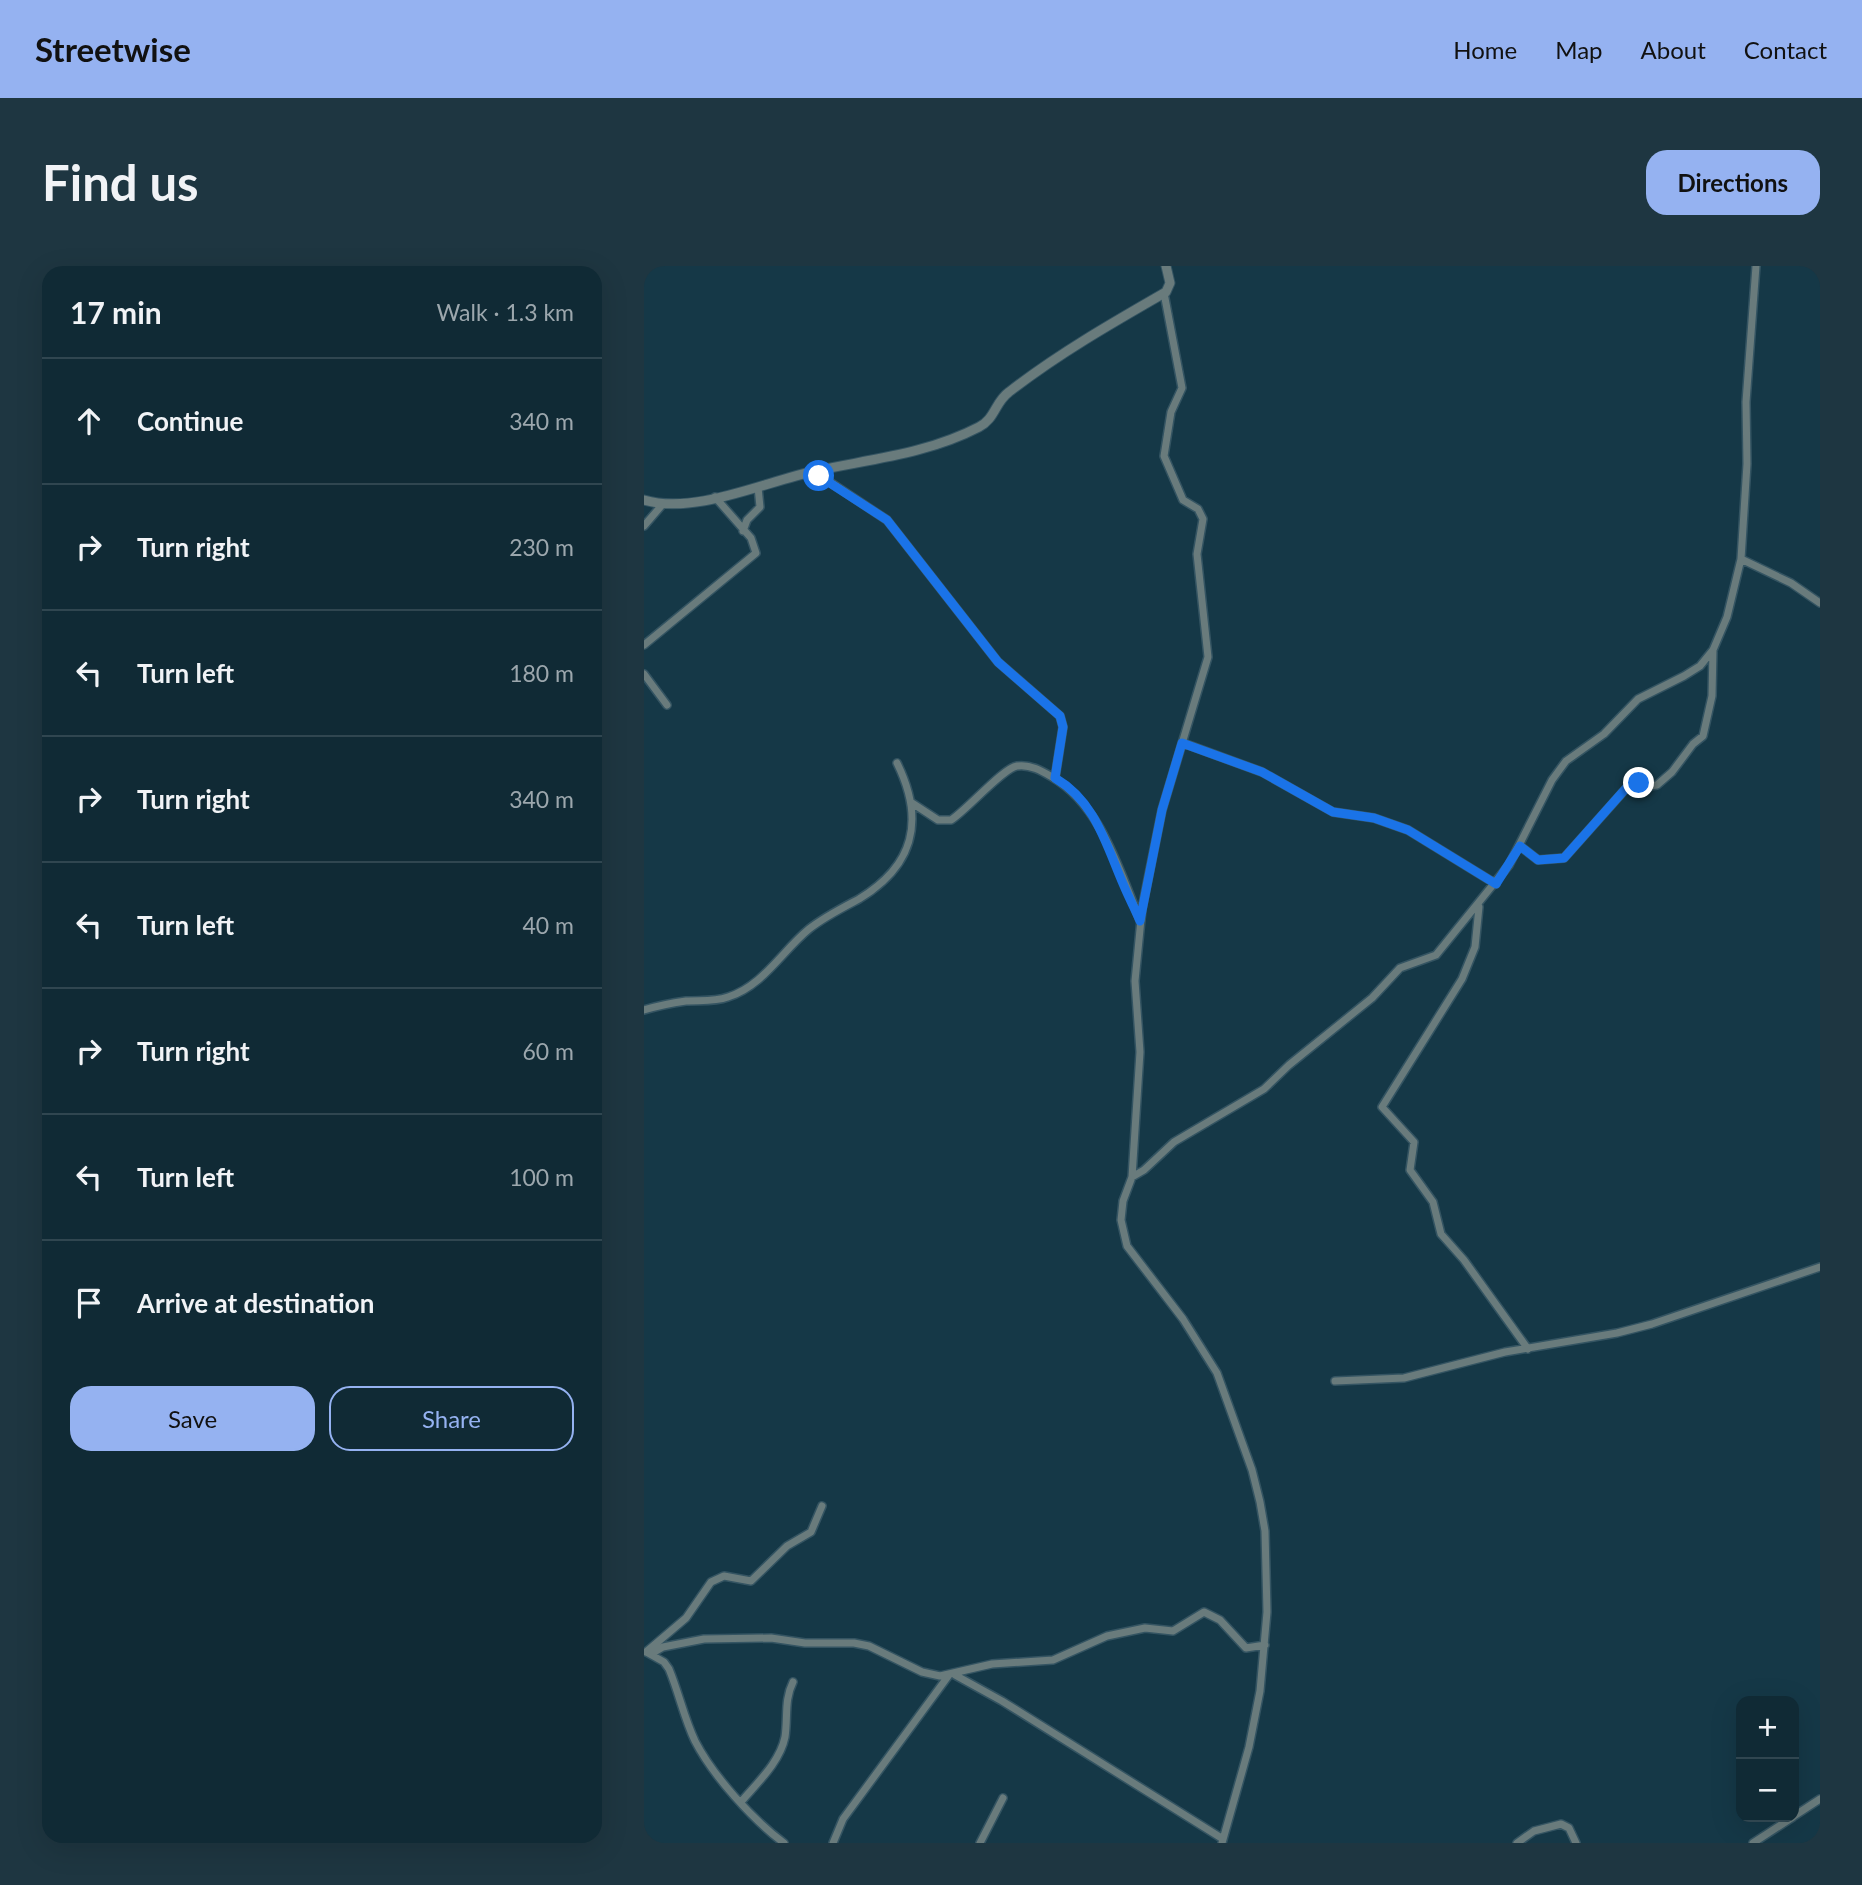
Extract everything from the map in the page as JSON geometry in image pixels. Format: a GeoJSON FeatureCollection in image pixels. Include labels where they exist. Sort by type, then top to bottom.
{"type":"FeatureCollection","features":[{"type":"Feature","properties":{"kind":"street"},"geometry":{"type":"LineString","coordinates":[[644,500],[662,505],[715,497],[813,471],[914,453],[980,427],[993,417],[1005,394],[1064,353],[1164,293],[1170,283],[1167,266]]}},
{"type":"Feature","properties":{"kind":"street"},"geometry":{"type":"LineString","coordinates":[[1132,1177],[1144,1170],[1174,1142],[1264,1089],[1289,1065],[1373,998],[1400,968],[1436,955],[1496,884],[1520,846],[1552,780],[1566,761],[1604,734],[1638,699],[1684,677],[1700,666],[1713,650],[1727,617],[1741,559],[1747,464],[1746,390],[1756,266]]}},
{"type":"Feature","properties":{"kind":"street"},"geometry":{"type":"LineString","coordinates":[[952,1675],[1002,1701],[1222,1841],[1257,1715],[1265,1645],[1265,1531],[1252,1470],[1217,1373],[1183,1319],[1127,1246],[1121,1220],[1123,1201],[1132,1177],[1140,1052],[1134,1002],[1140,921],[1162,810],[1208,663],[1197,554],[1203,519],[1198,509],[1183,500],[1164,456],[1168,424],[1182,388],[1164,293]]}},
{"type":"Feature","properties":{"kind":"street"},"geometry":{"type":"LineString","coordinates":[[813,471],[887,520],[998,662],[1060,716],[1063,727],[1055,778]]}},
{"type":"Feature","properties":{"kind":"street"},"geometry":{"type":"LineString","coordinates":[[743,531],[747,520],[760,507],[758,487]]}},
{"type":"Feature","properties":{"kind":"street"},"geometry":{"type":"LineString","coordinates":[[644,645],[753,556],[755,545],[715,497]]}},
{"type":"Feature","properties":{"kind":"street"},"geometry":{"type":"LineString","coordinates":[[644,526],[662,505]]}},
{"type":"Feature","properties":{"kind":"street"},"geometry":{"type":"LineString","coordinates":[[1741,559],[1791,583],[1820,603]]}},
{"type":"Feature","properties":{"kind":"street"},"geometry":{"type":"LineString","coordinates":[[1520,846],[1538,860],[1564,858],[1630,784],[1643,782],[1647,786],[1657,785],[1672,772],[1693,744],[1703,736],[1712,696],[1713,650]]}},
{"type":"Feature","properties":{"kind":"street"},"geometry":{"type":"LineString","coordinates":[[644,674],[667,705]]}},
{"type":"Feature","properties":{"kind":"street"},"geometry":{"type":"LineString","coordinates":[[1182,743],[1262,772],[1333,812],[1374,818],[1408,830],[1496,884]]}},
{"type":"Feature","properties":{"kind":"street"},"geometry":{"type":"LineString","coordinates":[[644,1010],[729,997],[762,975],[810,928],[861,897],[894,869],[910,842],[912,803],[897,763]]}},
{"type":"Feature","properties":{"kind":"street"},"geometry":{"type":"LineString","coordinates":[[912,803],[938,820],[945,821],[956,817],[1016,766],[1035,768],[1055,778],[1071,788],[1087,806],[1111,848],[1140,921]]}},
{"type":"Feature","properties":{"kind":"street"},"geometry":{"type":"LineString","coordinates":[[1479,906],[1475,947],[1462,979],[1382,1107],[1414,1142],[1410,1170],[1433,1202],[1441,1234],[1464,1260],[1528,1349]]}},
{"type":"Feature","properties":{"kind":"street"},"geometry":{"type":"LineString","coordinates":[[1335,1381],[1404,1378],[1652,1324],[1820,1267]]}},
{"type":"Feature","properties":{"kind":"street"},"geometry":{"type":"LineString","coordinates":[[647,1653],[686,1618],[711,1583],[724,1576],[751,1581],[787,1546],[808,1535],[822,1506]]}},
{"type":"Feature","properties":{"kind":"street"},"geometry":{"type":"LineString","coordinates":[[647,1653],[670,1645],[704,1639],[771,1638],[805,1643],[854,1643],[869,1646],[932,1675],[952,1675],[992,1664],[1053,1660],[1095,1639],[1130,1631],[1145,1628],[1166,1632],[1204,1612],[1220,1620],[1246,1648],[1265,1645]]}},
{"type":"Feature","properties":{"kind":"street"},"geometry":{"type":"LineString","coordinates":[[647,1653],[669,1669],[701,1750],[741,1802],[766,1830],[784,1843]]}},
{"type":"Feature","properties":{"kind":"street"},"geometry":{"type":"LineString","coordinates":[[833,1843],[843,1819],[952,1675]]}},
{"type":"Feature","properties":{"kind":"street"},"geometry":{"type":"LineString","coordinates":[[741,1802],[771,1766],[784,1740],[786,1702],[793,1682]]}},
{"type":"Feature","properties":{"kind":"street"},"geometry":{"type":"LineString","coordinates":[[981,1843],[1003,1798]]}},
{"type":"Feature","properties":{"kind":"street"},"geometry":{"type":"LineString","coordinates":[[1799,1812],[1820,1799]]}},
{"type":"Feature","properties":{"kind":"street"},"geometry":{"type":"LineString","coordinates":[[1753,1843],[1784,1822]]}},
{"type":"Feature","properties":{"kind":"street"},"geometry":{"type":"LineString","coordinates":[[1517,1843],[1534,1831],[1561,1824],[1569,1828],[1576,1843]]}},
{"type":"Feature","properties":{"kind":"street"},"geometry":{"type":"LineString","coordinates":[[766,1830],[771,1843]]}},
{"type":"Feature","properties":{"kind":"route"},"geometry":{"type":"LineString","coordinates":[[819,476],[887,520],[998,662],[1060,716],[1063,727],[1055,778],[1071,788],[1087,806],[1111,848],[1140,921],[1162,810],[1182,743],[1206,749],[1262,772],[1333,812],[1374,818],[1408,830],[1496,884],[1520,846],[1538,860],[1558,860],[1570,854],[1583,833],[1609,809],[1628,786],[1639,783]]}}]}
